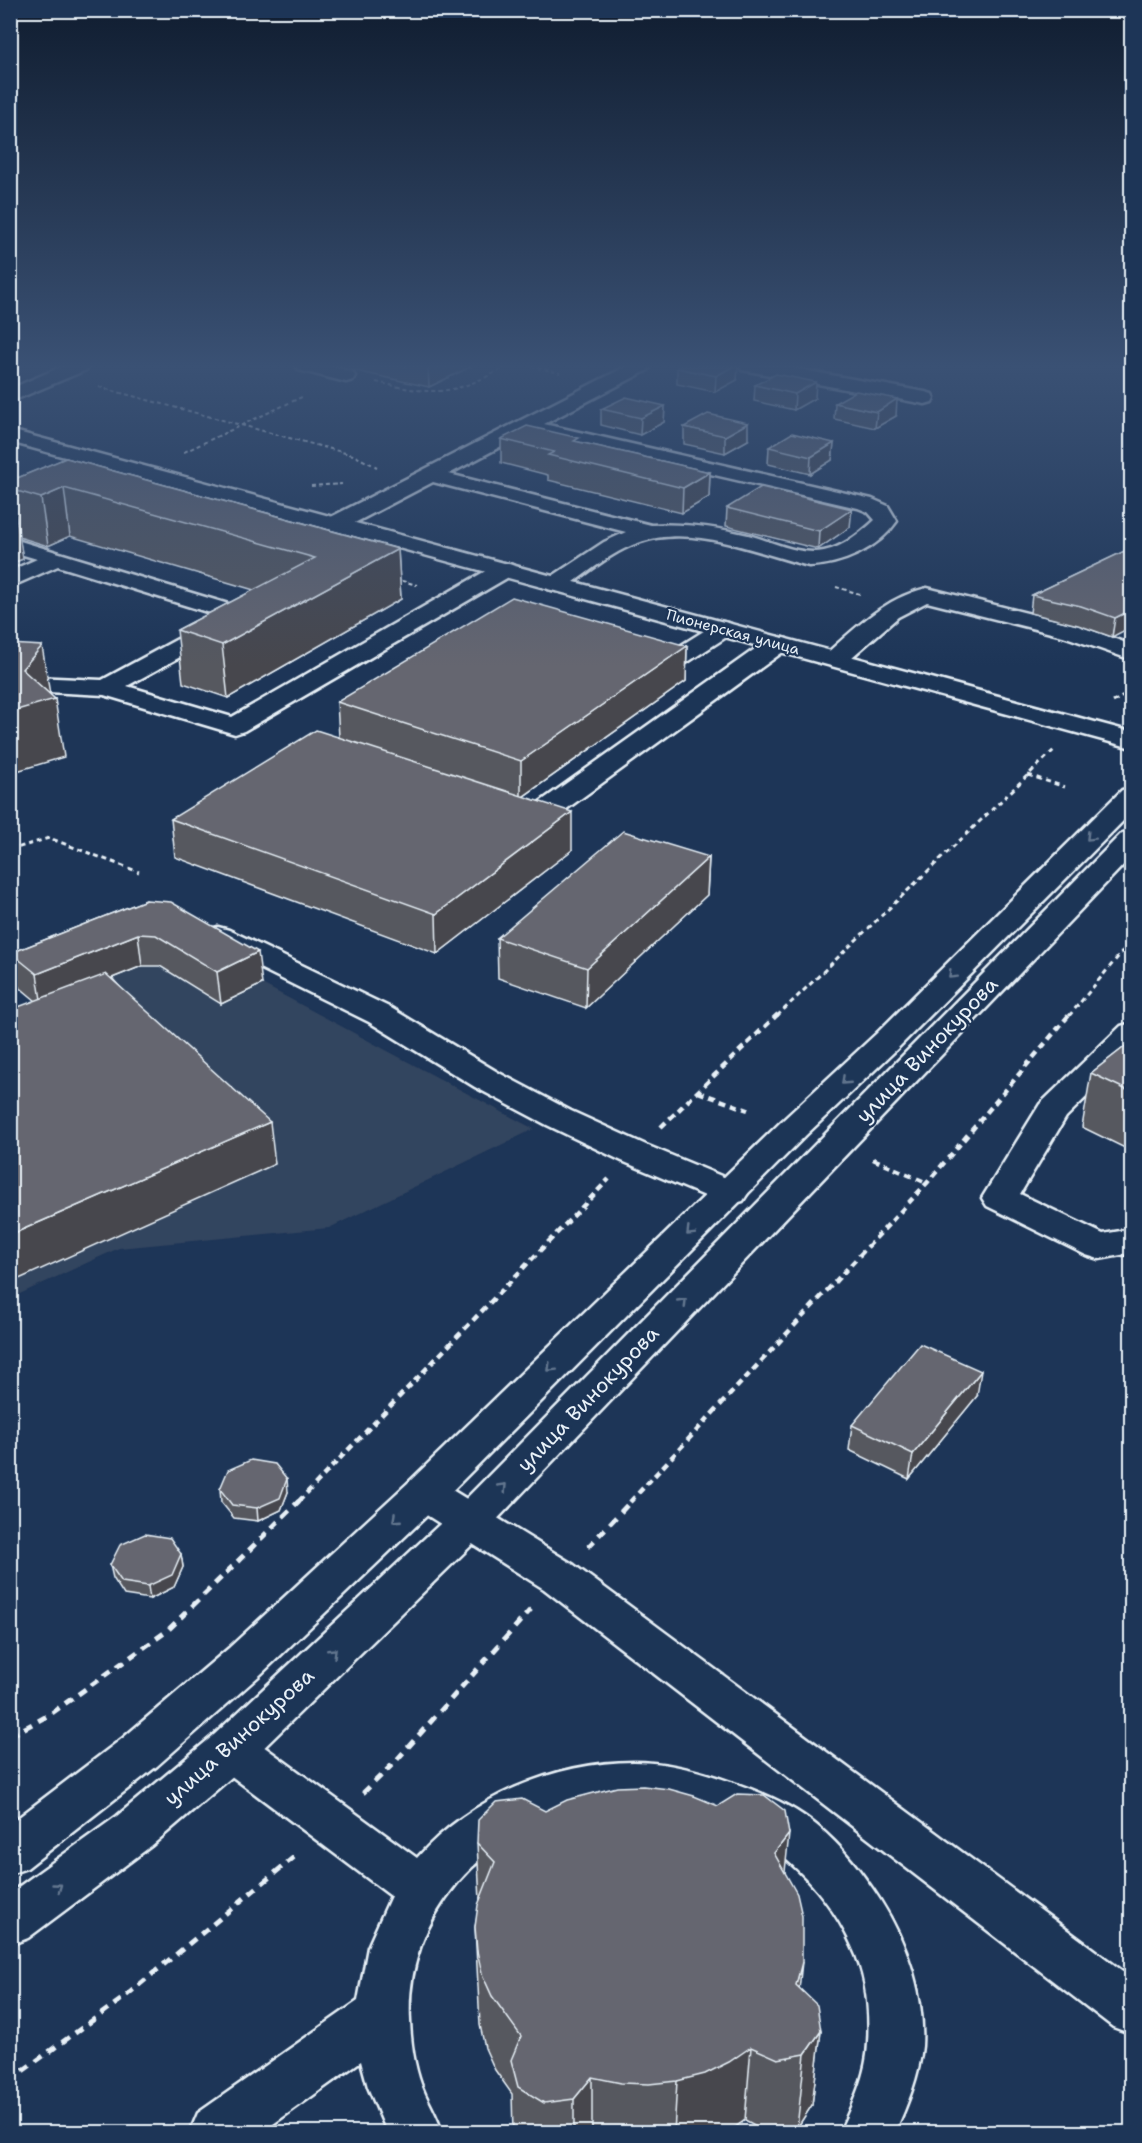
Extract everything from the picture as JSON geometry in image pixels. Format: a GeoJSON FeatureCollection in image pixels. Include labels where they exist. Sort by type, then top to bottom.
{"type":"FeatureCollection","features":[{"type":"Feature","properties":{"kind":"main road"},"geometry":{"type":"LineString","coordinates":[[48,489],[104,466]]}},
{"type":"Feature","properties":{"kind":"main road","name":"Пионерская улица"},"geometry":{"type":"LineString","coordinates":[[121,466],[1131,740]]}},
{"type":"Feature","properties":{"kind":"main road"},"geometry":{"type":"LineString","coordinates":[[335,524],[448,466]]}},
{"type":"Feature","properties":{"kind":"main road"},"geometry":{"type":"LineString","coordinates":[[556,584],[629,538],[651,532],[678,530],[700,532],[808,559],[825,560],[841,555],[886,521],[884,513],[876,507],[856,501],[702,466]]}},
{"type":"Feature","properties":{"kind":"main road"},"geometry":{"type":"LineString","coordinates":[[421,480],[651,532]]}},
{"type":"Feature","properties":{"kind":"main road"},"geometry":{"type":"LineString","coordinates":[[10,544],[240,615],[106,688]]}},
{"type":"Feature","properties":{"kind":"main road"},"geometry":{"type":"LineString","coordinates":[[10,580],[58,558]]}},
{"type":"Feature","properties":{"kind":"main road"},"geometry":{"type":"LineString","coordinates":[[10,683],[106,688],[235,726],[504,570]]}},
{"type":"Feature","properties":{"kind":"main road"},"geometry":{"type":"LineString","coordinates":[[835,659],[901,604],[914,597],[927,595],[1071,631],[1131,653]]}},
{"type":"Feature","properties":{"kind":"main road"},"geometry":{"type":"LineString","coordinates":[[668,664],[723,629]]}},
{"type":"Feature","properties":{"kind":"main road"},"geometry":{"type":"LineString","coordinates":[[533,820],[778,644]]}},
{"type":"Feature","properties":{"kind":"main road","name":"улица Винокурова"},"geometry":{"type":"LineString","coordinates":[[10,1853],[167,1729],[245,1661],[424,1493],[887,1041],[1131,796]]}},
{"type":"Feature","properties":{"kind":"main road","name":"улица Винокурова"},"geometry":{"type":"LineString","coordinates":[[10,1922],[134,1831],[231,1749],[469,1522],[1131,839]]}},
{"type":"Feature","properties":{"kind":"main road"},"geometry":{"type":"LineString","coordinates":[[189,922],[380,1015],[487,1080],[559,1118],[634,1153],[772,1210]]}},
{"type":"Feature","properties":{"kind":"main road"},"geometry":{"type":"LineString","coordinates":[[1131,1034],[1052,1111],[1000,1198],[1099,1247],[1131,1241]]}},
{"type":"Feature","properties":{"kind":"main road"},"geometry":{"type":"LineString","coordinates":[[424,1493],[560,1577],[1131,2010]]}},
{"type":"Feature","properties":{"kind":"main road"},"geometry":{"type":"LineString","coordinates":[[231,1749],[421,1890]]}},
{"type":"Feature","properties":{"kind":"main road"},"geometry":{"type":"LineString","coordinates":[[415,2133],[401,2107],[386,2061],[382,2015],[387,1971],[400,1928],[421,1890],[451,1854],[487,1825],[528,1802],[572,1788],[619,1782],[666,1784],[712,1794],[756,1811],[797,1837],[832,1869],[860,1907],[881,1950],[893,1997],[895,2046],[884,2094],[868,2133]]}},
{"type":"Feature","properties":{"kind":"main road"},"geometry":{"type":"LineString","coordinates":[[217,2133],[382,2015]]}},
{"type":"Feature","properties":{"kind":"path"},"geometry":{"type":"LineString","coordinates":[[142,472],[155,466]]}},
{"type":"Feature","properties":{"kind":"path"},"geometry":{"type":"LineString","coordinates":[[383,466],[421,480]]}},
{"type":"Feature","properties":{"kind":"path"},"geometry":{"type":"LineString","coordinates":[[10,474],[15,478],[48,489]]}},
{"type":"Feature","properties":{"kind":"path"},"geometry":{"type":"LineString","coordinates":[[389,577],[458,596]]}},
{"type":"Feature","properties":{"kind":"path"},"geometry":{"type":"LineString","coordinates":[[10,1736],[48,1715],[167,1631],[278,1524],[634,1153],[1060,744]]}},
{"type":"Feature","properties":{"kind":"path"},"geometry":{"type":"LineString","coordinates":[[1028,775],[1065,787]]}},
{"type":"Feature","properties":{"kind":"path"},"geometry":{"type":"LineString","coordinates":[[10,850],[49,838],[139,872]]}},
{"type":"Feature","properties":{"kind":"path"},"geometry":{"type":"LineString","coordinates":[[10,2080],[63,2045],[197,1940],[331,1823],[394,1763],[560,1577],[927,1183],[1131,940]]}},
{"type":"Feature","properties":{"kind":"path"},"geometry":{"type":"LineString","coordinates":[[698,1092],[748,1110]]}},
{"type":"Feature","properties":{"kind":"path"},"geometry":{"type":"LineString","coordinates":[[864,1155],[927,1183]]}},
{"type":"Feature","properties":{"kind":"shaded area"},"geometry":{"type":"Polygon","coordinates":[[[142,966],[160,966],[221,1004],[262,984],[534,1129],[329,1228],[119,1248],[11,1298],[10,1020],[142,966]]]}},
{"type":"Feature","properties":{"kind":"building"},"geometry":{"type":"Polygon","coordinates":[[[47,466],[95,466],[398,549],[222,645],[177,630],[315,558],[64,488],[41,498],[10,489],[10,481],[47,466]]]}},
{"type":"Feature","properties":{"kind":"building"},"geometry":{"type":"Polygon","coordinates":[[[593,466],[684,466],[710,472],[683,488],[593,466]]]}},
{"type":"Feature","properties":{"kind":"building"},"geometry":{"type":"Polygon","coordinates":[[[761,487],[852,509],[819,531],[727,508],[761,487]]]}},
{"type":"Feature","properties":{"kind":"building"},"geometry":{"type":"Polygon","coordinates":[[[1131,548],[1131,610],[1115,618],[1081,606],[1032,595],[1131,548]]]}},
{"type":"Feature","properties":{"kind":"building"},"geometry":{"type":"Polygon","coordinates":[[[512,597],[687,646],[521,761],[337,702],[512,597]]]}},
{"type":"Feature","properties":{"kind":"building"},"geometry":{"type":"Polygon","coordinates":[[[10,644],[42,646],[22,669],[55,699],[10,712],[10,644]]]}},
{"type":"Feature","properties":{"kind":"building"},"geometry":{"type":"Polygon","coordinates":[[[316,730],[572,812],[436,914],[171,819],[316,730]]]}},
{"type":"Feature","properties":{"kind":"building"},"geometry":{"type":"Polygon","coordinates":[[[623,831],[709,857],[587,968],[497,938],[623,831]]]}},
{"type":"Feature","properties":{"kind":"building"},"geometry":{"type":"Polygon","coordinates":[[[146,900],[171,902],[258,952],[217,972],[156,935],[138,934],[37,974],[11,953],[146,900]]]}},
{"type":"Feature","properties":{"kind":"building"},"geometry":{"type":"Polygon","coordinates":[[[106,974],[270,1122],[10,1235],[10,1010],[106,974]]]}},
{"type":"Feature","properties":{"kind":"building"},"geometry":{"type":"Polygon","coordinates":[[[1131,1042],[1131,1092],[1091,1073],[1131,1042]]]}},
{"type":"Feature","properties":{"kind":"building"},"geometry":{"type":"Polygon","coordinates":[[[920,1344],[981,1371],[913,1454],[852,1425],[920,1344]]]}},
{"type":"Feature","properties":{"kind":"building"},"geometry":{"type":"Polygon","coordinates":[[[251,1460],[275,1464],[287,1479],[280,1498],[257,1508],[232,1505],[220,1489],[228,1470],[251,1460]]]}},
{"type":"Feature","properties":{"kind":"building"},"geometry":{"type":"Polygon","coordinates":[[[145,1534],[170,1538],[181,1554],[172,1575],[148,1586],[122,1582],[110,1565],[120,1545],[145,1534]]]}},
{"type":"Feature","properties":{"kind":"building"},"geometry":{"type":"Polygon","coordinates":[[[643,1786],[669,1789],[718,1806],[737,1794],[764,1795],[785,1811],[789,1834],[774,1853],[797,1894],[802,1916],[802,1962],[796,1985],[817,2005],[821,2031],[805,2054],[778,2059],[751,2047],[705,2074],[677,2081],[649,2084],[621,2083],[592,2077],[574,2099],[544,2103],[518,2087],[511,2060],[521,2036],[492,1996],[482,1974],[475,1927],[478,1905],[495,1862],[477,1843],[478,1820],[496,1802],[522,1799],[545,1811],[567,1800],[617,1787],[643,1786]]]}}]}
